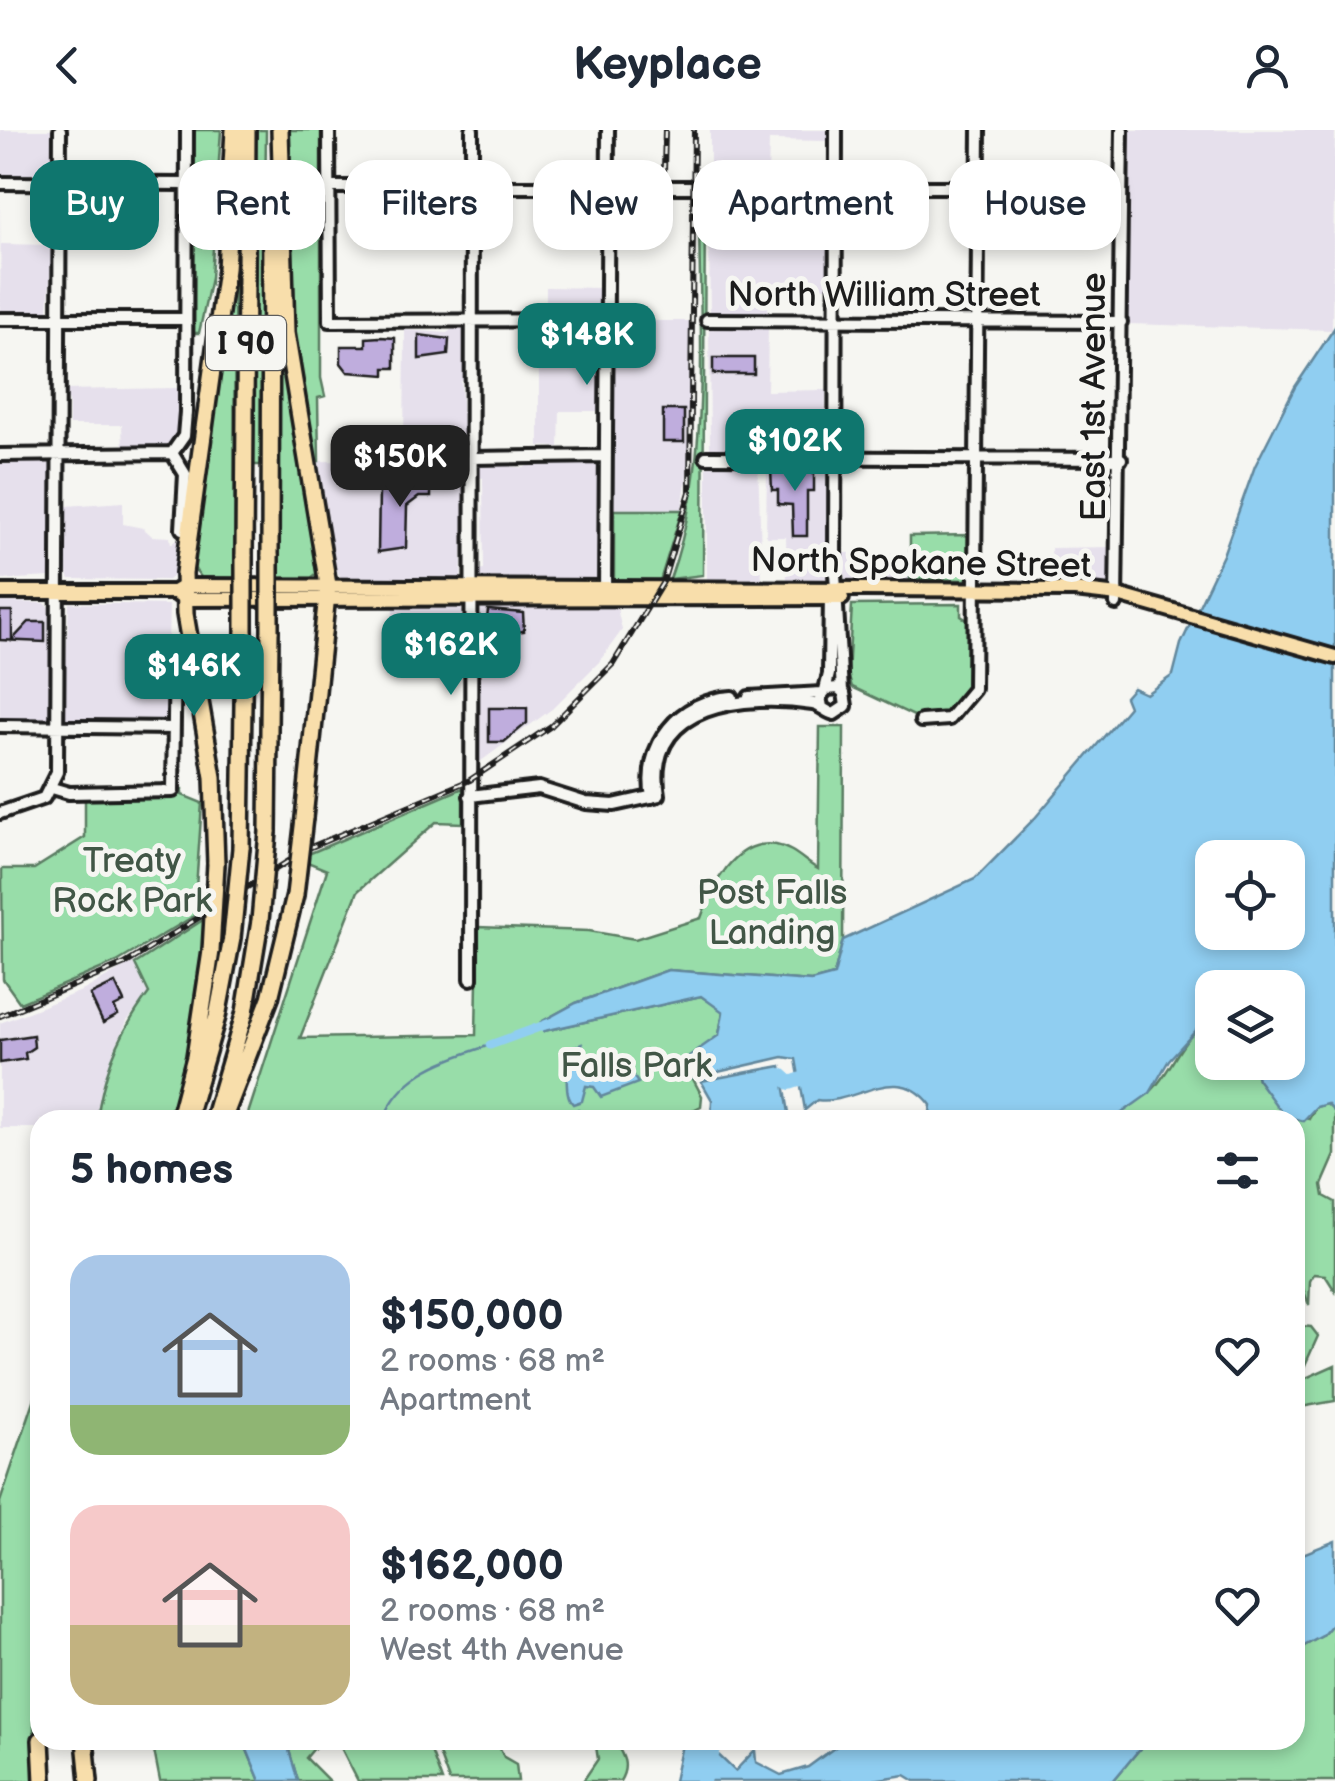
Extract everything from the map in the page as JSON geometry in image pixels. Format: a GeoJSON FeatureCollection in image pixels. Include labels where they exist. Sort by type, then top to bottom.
{"type":"FeatureCollection","features":[{"type":"Feature","properties":{"kind":"highway"},"geometry":{"type":"LineString","coordinates":[[181,1110],[198,1041],[211,951],[216,864],[211,763],[181,592],[226,269],[234,130]]}},
{"type":"Feature","properties":{"kind":"highway","name":"I 90"},"geometry":{"type":"LineString","coordinates":[[191,1110],[217,1017],[232,938],[241,848],[247,130]]}},
{"type":"Feature","properties":{"kind":"highway","name":"I 90"},"geometry":{"type":"LineString","coordinates":[[216,1110],[245,1012],[260,920],[268,832],[271,130]]}},
{"type":"Feature","properties":{"kind":"highway"},"geometry":{"type":"LineString","coordinates":[[228,1110],[275,984],[295,895],[328,592],[286,333],[280,130]]}},
{"type":"Feature","properties":{"kind":"highway"},"geometry":{"type":"LineString","coordinates":[[41,1750],[43,1781]]}},
{"type":"Feature","properties":{"kind":"highway"},"geometry":{"type":"LineString","coordinates":[[86,1750],[90,1781]]}},
{"type":"Feature","properties":{"kind":"main road","name":"North Spokane Street"},"geometry":{"type":"LineString","coordinates":[[0,592],[605,595],[1075,590],[1335,657]]}},
{"type":"Feature","properties":{"kind":"street"},"geometry":{"type":"LineString","coordinates":[[60,130],[60,160]]}},
{"type":"Feature","properties":{"kind":"street"},"geometry":{"type":"LineString","coordinates":[[187,130],[187,160]]}},
{"type":"Feature","properties":{"kind":"street"},"geometry":{"type":"LineString","coordinates":[[330,130],[330,322],[608,320]]}},
{"type":"Feature","properties":{"kind":"street"},"geometry":{"type":"LineString","coordinates":[[472,130],[472,160]]}},
{"type":"Feature","properties":{"kind":"street"},"geometry":{"type":"LineString","coordinates":[[607,160],[608,130]]}},
{"type":"Feature","properties":{"kind":"street"},"geometry":{"type":"LineString","coordinates":[[836,130],[836,160]]}},
{"type":"Feature","properties":{"kind":"street"},"geometry":{"type":"LineString","coordinates":[[978,160],[979,130]]}},
{"type":"Feature","properties":{"kind":"street","name":"East 1st Avenue"},"geometry":{"type":"LineString","coordinates":[[1121,187],[1122,130]]}},
{"type":"Feature","properties":{"kind":"street"},"geometry":{"type":"LineString","coordinates":[[0,183],[30,183]]}},
{"type":"Feature","properties":{"kind":"street"},"geometry":{"type":"LineString","coordinates":[[329,187],[345,187]]}},
{"type":"Feature","properties":{"kind":"street"},"geometry":{"type":"LineString","coordinates":[[0,812],[40,800],[52,788],[58,726],[59,250]]}},
{"type":"Feature","properties":{"kind":"street"},"geometry":{"type":"LineString","coordinates":[[172,453],[185,431],[187,250]]}},
{"type":"Feature","properties":{"kind":"street"},"geometry":{"type":"LineString","coordinates":[[470,979],[472,250]]}},
{"type":"Feature","properties":{"kind":"street"},"geometry":{"type":"LineString","coordinates":[[605,595],[607,250]]}},
{"type":"Feature","properties":{"kind":"street"},"geometry":{"type":"LineString","coordinates":[[822,707],[829,678],[835,573],[836,250]]}},
{"type":"Feature","properties":{"kind":"street"},"geometry":{"type":"LineString","coordinates":[[921,721],[949,719],[973,692],[978,593],[978,250]]}},
{"type":"Feature","properties":{"kind":"street","name":"East 1st Avenue"},"geometry":{"type":"LineString","coordinates":[[1117,600],[1121,250]]}},
{"type":"Feature","properties":{"kind":"street"},"geometry":{"type":"LineString","coordinates":[[0,319],[186,319]]}},
{"type":"Feature","properties":{"kind":"street","name":"North William Street"},"geometry":{"type":"LineString","coordinates":[[707,320],[1121,322]]}},
{"type":"Feature","properties":{"kind":"street"},"geometry":{"type":"LineString","coordinates":[[0,455],[172,453]]}},
{"type":"Feature","properties":{"kind":"street"},"geometry":{"type":"LineString","coordinates":[[172,453],[185,474],[182,529]]}},
{"type":"Feature","properties":{"kind":"street"},"geometry":{"type":"LineString","coordinates":[[472,458],[606,456]]}},
{"type":"Feature","properties":{"kind":"street"},"geometry":{"type":"LineString","coordinates":[[706,457],[1121,458]]}},
{"type":"Feature","properties":{"kind":"street"},"geometry":{"type":"LineString","coordinates":[[655,796],[664,748],[676,729],[699,712],[728,704],[822,707],[831,714],[841,711],[846,699],[842,691],[834,594]]}},
{"type":"Feature","properties":{"kind":"street"},"geometry":{"type":"LineString","coordinates":[[52,788],[69,794],[173,791],[174,646]]}},
{"type":"Feature","properties":{"kind":"street"},"geometry":{"type":"LineString","coordinates":[[655,796],[650,773],[657,746],[667,729],[689,709],[720,698],[823,692],[835,687],[842,691]]}},
{"type":"Feature","properties":{"kind":"street"},"geometry":{"type":"LineString","coordinates":[[0,726],[174,728]]}},
{"type":"Feature","properties":{"kind":"street"},"geometry":{"type":"LineString","coordinates":[[470,796],[533,788],[601,805],[655,796]]}},
{"type":"Feature","properties":{"kind":"shaded area"},"geometry":{"type":"Polygon","coordinates":[[[0,130],[54,130],[52,160],[30,160],[30,177],[0,178],[0,130]]]}},
{"type":"Feature","properties":{"kind":"shaded area"},"geometry":{"type":"Polygon","coordinates":[[[710,130],[829,130],[829,141],[769,140],[768,160],[710,160],[710,130]]]}},
{"type":"Feature","properties":{"kind":"shaded area"},"geometry":{"type":"Polygon","coordinates":[[[1128,130],[1335,130],[1332,330],[1128,324],[1128,130]]]}},
{"type":"Feature","properties":{"kind":"shaded area"},"geometry":{"type":"Polygon","coordinates":[[[1,193],[1,244],[52,250],[48,313],[0,313],[1,193]]]}},
{"type":"Feature","properties":{"kind":"shaded area"},"geometry":{"type":"Polygon","coordinates":[[[709,250],[829,250],[829,287],[768,288],[768,317],[710,316],[709,250]]]}},
{"type":"Feature","properties":{"kind":"shaded area"},"geometry":{"type":"Polygon","coordinates":[[[546,287],[601,288],[601,311],[582,316],[546,313],[546,287]]]}},
{"type":"Feature","properties":{"kind":"shaded area"},"geometry":{"type":"Polygon","coordinates":[[[614,321],[689,321],[688,467],[682,510],[614,510],[614,321]]]}},
{"type":"Feature","properties":{"kind":"shaded area"},"geometry":{"type":"Polygon","coordinates":[[[458,325],[466,333],[465,380],[461,381],[464,450],[440,452],[440,446],[409,446],[408,453],[404,452],[405,330],[447,333],[458,325]]]}},
{"type":"Feature","properties":{"kind":"shaded area"},"geometry":{"type":"Polygon","coordinates":[[[596,325],[600,331],[600,411],[560,411],[559,447],[539,446],[539,330],[582,330],[596,325]]]}},
{"type":"Feature","properties":{"kind":"shaded area"},"geometry":{"type":"Polygon","coordinates":[[[709,325],[768,326],[767,391],[826,390],[825,449],[710,450],[709,325]]]}},
{"type":"Feature","properties":{"kind":"shaded area"},"geometry":{"type":"Polygon","coordinates":[[[178,388],[178,427],[172,442],[161,448],[123,450],[122,425],[69,425],[69,401],[61,390],[178,388]]]}},
{"type":"Feature","properties":{"kind":"shaded area"},"geometry":{"type":"Polygon","coordinates":[[[46,460],[51,465],[50,577],[0,580],[0,464],[46,460]]]}},
{"type":"Feature","properties":{"kind":"shaded area"},"geometry":{"type":"Polygon","coordinates":[[[315,461],[396,462],[397,468],[422,468],[424,462],[461,467],[466,475],[461,580],[342,579],[333,565],[315,461]]]}},
{"type":"Feature","properties":{"kind":"shaded area"},"geometry":{"type":"Polygon","coordinates":[[[535,461],[590,461],[598,466],[600,575],[596,582],[486,581],[478,575],[477,571],[484,570],[483,478],[478,477],[478,469],[485,463],[524,468],[535,461]]]}},
{"type":"Feature","properties":{"kind":"shaded area"},"geometry":{"type":"Polygon","coordinates":[[[758,461],[762,583],[707,587],[707,462],[758,461]]]}},
{"type":"Feature","properties":{"kind":"shaded area"},"geometry":{"type":"Polygon","coordinates":[[[811,462],[828,471],[828,579],[826,584],[787,584],[786,537],[766,537],[767,465],[811,462]]]}},
{"type":"Feature","properties":{"kind":"shaded area"},"geometry":{"type":"Polygon","coordinates":[[[123,502],[123,524],[143,528],[152,536],[170,537],[171,544],[185,533],[180,570],[168,580],[70,579],[66,570],[66,506],[123,502]]]}},
{"type":"Feature","properties":{"kind":"shaded area"},"geometry":{"type":"Polygon","coordinates":[[[1113,547],[1108,589],[1052,586],[1051,548],[1113,547]]]}},
{"type":"Feature","properties":{"kind":"shaded area"},"geometry":{"type":"Polygon","coordinates":[[[842,553],[910,553],[910,582],[846,586],[842,553]]]}},
{"type":"Feature","properties":{"kind":"shaded area"},"geometry":{"type":"Polygon","coordinates":[[[0,602],[45,603],[50,609],[50,722],[0,720],[0,602]]]}},
{"type":"Feature","properties":{"kind":"shaded area"},"geometry":{"type":"Polygon","coordinates":[[[69,603],[169,605],[166,720],[63,721],[69,603]]]}},
{"type":"Feature","properties":{"kind":"shaded area"},"geometry":{"type":"Polygon","coordinates":[[[393,603],[462,605],[463,665],[392,665],[393,603]]]}},
{"type":"Feature","properties":{"kind":"shaded area"},"geometry":{"type":"Polygon","coordinates":[[[616,604],[622,630],[599,662],[552,709],[477,764],[481,606],[616,604]]]}},
{"type":"Feature","properties":{"kind":"shaded area"},"geometry":{"type":"Polygon","coordinates":[[[134,962],[149,993],[127,1021],[114,1051],[99,1110],[30,1110],[30,1128],[0,1128],[0,1023],[84,990],[134,962]]]}},
{"type":"Feature","properties":{"kind":"green space"},"geometry":{"type":"Polygon","coordinates":[[[194,130],[221,130],[219,160],[194,160],[194,130]]]}},
{"type":"Feature","properties":{"kind":"green space"},"geometry":{"type":"Polygon","coordinates":[[[251,130],[266,130],[266,160],[251,160],[251,130]]]}},
{"type":"Feature","properties":{"kind":"green space"},"geometry":{"type":"Polygon","coordinates":[[[286,130],[321,130],[321,160],[286,160],[286,130]]]}},
{"type":"Feature","properties":{"kind":"green space"},"geometry":{"type":"Polygon","coordinates":[[[194,250],[213,250],[199,333],[194,333],[194,250]]]}},
{"type":"Feature","properties":{"kind":"green space"},"geometry":{"type":"Polygon","coordinates":[[[234,250],[235,579],[201,577],[193,567],[234,250]]]}},
{"type":"Feature","properties":{"kind":"green space"},"geometry":{"type":"Polygon","coordinates":[[[252,250],[265,250],[262,465],[253,465],[252,250]]]}},
{"type":"Feature","properties":{"kind":"green space"},"geometry":{"type":"Polygon","coordinates":[[[288,250],[321,250],[321,378],[325,396],[318,398],[319,461],[315,461],[289,322],[288,250]]]}},
{"type":"Feature","properties":{"kind":"green space"},"geometry":{"type":"Polygon","coordinates":[[[700,250],[705,250],[703,575],[670,579],[693,484],[701,338],[700,250]]]}},
{"type":"Feature","properties":{"kind":"green space"},"geometry":{"type":"Polygon","coordinates":[[[278,296],[320,571],[311,578],[279,578],[278,296]]]}},
{"type":"Feature","properties":{"kind":"green space"},"geometry":{"type":"Polygon","coordinates":[[[614,510],[682,510],[658,587],[614,581],[614,510]]]}},
{"type":"Feature","properties":{"kind":"green space"},"geometry":{"type":"Polygon","coordinates":[[[971,535],[971,576],[965,580],[910,579],[910,536],[971,535]]]}},
{"type":"Feature","properties":{"kind":"green space"},"geometry":{"type":"Polygon","coordinates":[[[961,604],[961,616],[970,622],[971,687],[944,717],[916,717],[852,687],[848,675],[852,605],[961,604]]]}},
{"type":"Feature","properties":{"kind":"green space"},"geometry":{"type":"Polygon","coordinates":[[[820,727],[844,727],[843,940],[834,975],[811,981],[668,970],[576,1003],[541,1022],[544,1031],[701,996],[723,1011],[719,1035],[692,1077],[702,1096],[701,1106],[693,1110],[249,1110],[327,870],[305,861],[306,855],[463,788],[463,823],[436,822],[358,891],[300,1038],[476,1035],[478,927],[589,931],[635,939],[701,918],[718,880],[748,849],[776,845],[818,869],[820,727]]]}},
{"type":"Feature","properties":{"kind":"green space","name":"Treaty Rock Park"},"geometry":{"type":"Polygon","coordinates":[[[182,789],[182,795],[202,803],[194,916],[117,962],[20,1003],[3,979],[2,869],[34,869],[85,837],[85,796],[182,789]]]}},
{"type":"Feature","properties":{"kind":"green space"},"geometry":{"type":"Polygon","coordinates":[[[209,916],[196,1021],[174,1110],[99,1110],[114,1053],[149,993],[135,964],[209,916]]]}},
{"type":"Feature","properties":{"kind":"green space"},"geometry":{"type":"Polygon","coordinates":[[[1195,1032],[1195,1080],[1258,1080],[1297,1110],[1122,1110],[1158,1084],[1195,1032]]]}},
{"type":"Feature","properties":{"kind":"green space"},"geometry":{"type":"Polygon","coordinates":[[[1327,1104],[1335,1112],[1335,1155],[1322,1185],[1324,1196],[1335,1202],[1335,1291],[1325,1275],[1314,1274],[1309,1305],[1305,1294],[1305,1116],[1309,1119],[1316,1107],[1327,1104]]]}},
{"type":"Feature","properties":{"kind":"green space"},"geometry":{"type":"Polygon","coordinates":[[[1305,1326],[1311,1327],[1318,1336],[1305,1365],[1305,1326]]]}},
{"type":"Feature","properties":{"kind":"green space"},"geometry":{"type":"Polygon","coordinates":[[[1335,1365],[1335,1401],[1305,1406],[1305,1377],[1335,1365]]]}},
{"type":"Feature","properties":{"kind":"green space"},"geometry":{"type":"Polygon","coordinates":[[[30,1413],[33,1781],[0,1781],[0,1502],[30,1413]]]}},
{"type":"Feature","properties":{"kind":"green space"},"geometry":{"type":"Polygon","coordinates":[[[1335,1621],[1335,1781],[1113,1781],[1139,1750],[1305,1750],[1305,1645],[1322,1636],[1335,1621]]]}},
{"type":"Feature","properties":{"kind":"green space"},"geometry":{"type":"Polygon","coordinates":[[[154,1750],[247,1750],[260,1781],[160,1781],[154,1750]]]}},
{"type":"Feature","properties":{"kind":"green space"},"geometry":{"type":"Polygon","coordinates":[[[289,1750],[313,1750],[306,1758],[329,1781],[298,1781],[289,1750]]]}},
{"type":"Feature","properties":{"kind":"green space"},"geometry":{"type":"Polygon","coordinates":[[[342,1750],[431,1750],[442,1781],[358,1781],[342,1750]]]}},
{"type":"Feature","properties":{"kind":"green space"},"geometry":{"type":"Polygon","coordinates":[[[438,1750],[501,1750],[516,1764],[518,1781],[449,1781],[438,1750]]]}},
{"type":"Feature","properties":{"kind":"green space"},"geometry":{"type":"Polygon","coordinates":[[[597,1750],[619,1750],[625,1765],[620,1781],[583,1781],[598,1759],[597,1750]]]}},
{"type":"Feature","properties":{"kind":"water"},"geometry":{"type":"Polygon","coordinates":[[[1335,327],[1335,1112],[1327,1104],[1316,1107],[1305,1119],[1305,1110],[1280,1110],[1258,1080],[1305,1080],[1305,970],[1195,970],[1195,1031],[1169,1060],[1150,1093],[1126,1110],[930,1110],[931,1105],[918,1092],[890,1085],[832,1100],[817,1100],[805,1110],[796,1059],[783,1057],[692,1078],[689,1056],[719,1035],[723,1012],[701,996],[544,1031],[541,1022],[576,1003],[668,970],[811,981],[834,975],[843,940],[975,879],[1035,818],[1129,707],[1125,697],[1133,688],[1146,694],[1173,675],[1181,644],[1223,555],[1255,466],[1295,387],[1335,327]]]}},
{"type":"Feature","properties":{"kind":"water"},"geometry":{"type":"Polygon","coordinates":[[[582,1044],[589,1063],[609,1066],[624,1062],[638,1083],[601,1097],[594,1087],[586,1086],[582,1101],[573,1104],[567,1090],[566,1064],[572,1048],[582,1044]]]}},
{"type":"Feature","properties":{"kind":"water"},"geometry":{"type":"Polygon","coordinates":[[[781,1066],[788,1110],[712,1110],[712,1100],[701,1081],[781,1066]]]}},
{"type":"Feature","properties":{"kind":"water"},"geometry":{"type":"Polygon","coordinates":[[[1335,1541],[1335,1621],[1322,1636],[1305,1645],[1305,1553],[1335,1541]]]}},
{"type":"Feature","properties":{"kind":"water"},"geometry":{"type":"Polygon","coordinates":[[[247,1750],[289,1750],[298,1781],[260,1781],[247,1750]]]}},
{"type":"Feature","properties":{"kind":"water"},"geometry":{"type":"Polygon","coordinates":[[[681,1750],[713,1750],[735,1771],[755,1750],[756,1762],[781,1775],[808,1767],[831,1750],[1139,1750],[1113,1781],[915,1781],[905,1775],[866,1781],[674,1781],[681,1750]]]}},
{"type":"Feature","properties":{"kind":"building"},"geometry":{"type":"Polygon","coordinates":[[[419,335],[449,339],[448,355],[419,359],[419,335]]]}},
{"type":"Feature","properties":{"kind":"building"},"geometry":{"type":"Polygon","coordinates":[[[366,338],[395,338],[395,368],[385,368],[385,375],[348,372],[341,363],[341,346],[366,346],[366,338]]]}},
{"type":"Feature","properties":{"kind":"building"},"geometry":{"type":"Polygon","coordinates":[[[713,358],[754,358],[754,374],[713,374],[713,358]]]}},
{"type":"Feature","properties":{"kind":"building"},"geometry":{"type":"Polygon","coordinates":[[[663,410],[684,410],[684,442],[663,442],[663,410]]]}},
{"type":"Feature","properties":{"kind":"building"},"geometry":{"type":"Polygon","coordinates":[[[814,468],[814,491],[807,491],[807,536],[793,536],[792,505],[778,504],[778,490],[772,490],[771,469],[814,468]]]}},
{"type":"Feature","properties":{"kind":"building"},"geometry":{"type":"Polygon","coordinates":[[[405,474],[431,474],[431,497],[419,497],[407,506],[406,548],[378,552],[379,491],[393,491],[405,474]]]}},
{"type":"Feature","properties":{"kind":"building"},"geometry":{"type":"Polygon","coordinates":[[[488,610],[523,613],[524,631],[485,636],[488,610]]]}},
{"type":"Feature","properties":{"kind":"building"},"geometry":{"type":"Polygon","coordinates":[[[0,611],[12,611],[12,640],[29,622],[45,622],[45,642],[0,640],[0,611]]]}},
{"type":"Feature","properties":{"kind":"building"},"geometry":{"type":"Polygon","coordinates":[[[489,708],[527,708],[527,723],[504,742],[489,742],[489,708]]]}},
{"type":"Feature","properties":{"kind":"building"},"geometry":{"type":"Polygon","coordinates":[[[115,983],[124,1002],[114,1007],[118,1015],[103,1023],[90,995],[115,983]]]}},
{"type":"Feature","properties":{"kind":"building"},"geometry":{"type":"Polygon","coordinates":[[[33,1035],[34,1047],[25,1053],[26,1059],[0,1063],[0,1040],[33,1035]]]}},
{"type":"Feature","properties":{"kind":"waterway"},"geometry":{"type":"LineString","coordinates":[[490,1045],[553,1022]]}},
{"type":"Feature","properties":{"kind":"waterway"},"geometry":{"type":"LineString","coordinates":[[388,1110],[401,1090],[426,1070],[490,1045]]}},
{"type":"Feature","properties":{"kind":"waterway"},"geometry":{"type":"LineString","coordinates":[[770,1078],[781,1075],[790,1083],[813,1075]]}},
{"type":"Feature","properties":{"kind":"waterway"},"geometry":{"type":"LineString","coordinates":[[703,1781],[714,1750]]}},
{"type":"Feature","properties":{"kind":"railway"},"geometry":{"type":"LineString","coordinates":[[664,160],[665,130]]}},
{"type":"Feature","properties":{"kind":"railway"},"geometry":{"type":"LineString","coordinates":[[0,1016],[125,964],[311,847],[470,780],[551,726],[613,664],[663,582],[690,492],[694,130]]}},
{"type":"Feature","properties":{"kind":"park label","name":"Post Falls Landing"},"geometry":{"type":"Point","coordinates":[772,912]}},
{"type":"Feature","properties":{"kind":"park label","name":"Falls Park"},"geometry":{"type":"Point","coordinates":[636,1065]}}]}
